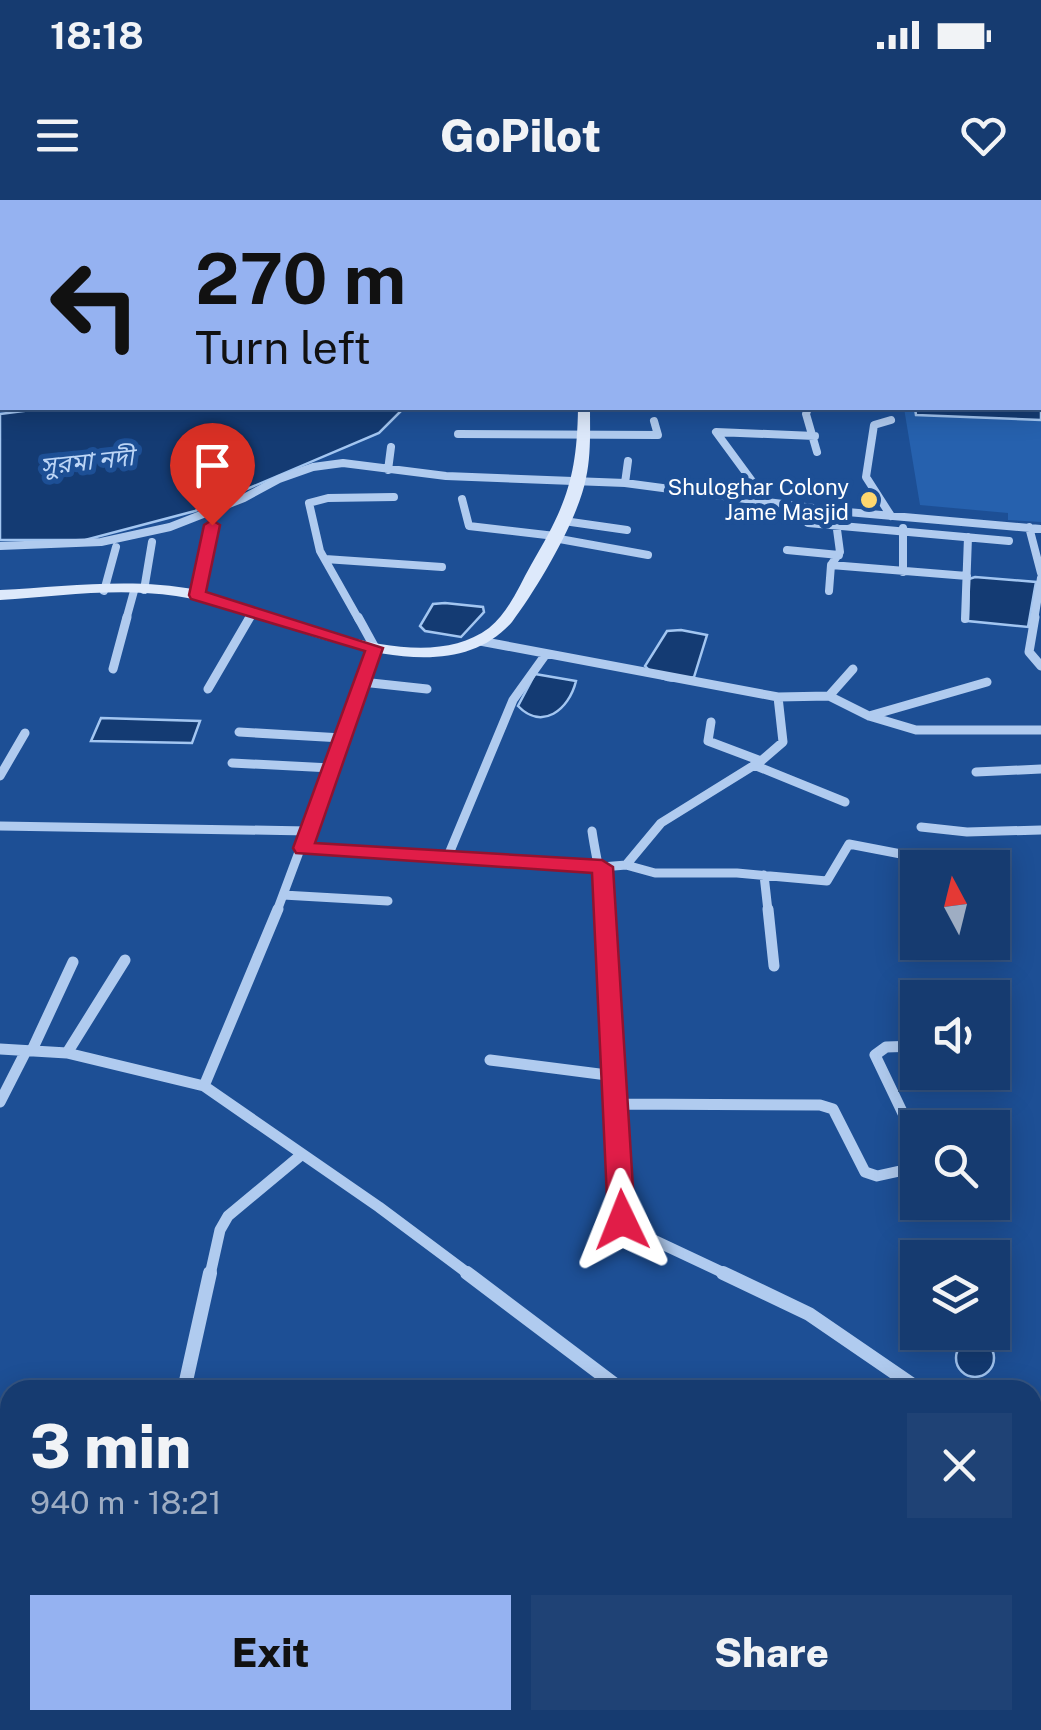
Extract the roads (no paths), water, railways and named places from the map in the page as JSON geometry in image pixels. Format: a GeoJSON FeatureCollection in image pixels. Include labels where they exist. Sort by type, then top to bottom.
{"type":"FeatureCollection","features":[{"type":"Feature","properties":{"kind":"main road"},"geometry":{"type":"LineString","coordinates":[[0,595],[139,590],[197,595],[374,648],[451,648],[480,640],[508,618],[581,484],[584,410]]}},
{"type":"Feature","properties":{"kind":"street"},"geometry":{"type":"LineString","coordinates":[[807,410],[817,452]]}},
{"type":"Feature","properties":{"kind":"street"},"geometry":{"type":"LineString","coordinates":[[890,420],[874,425],[866,478],[891,516]]}},
{"type":"Feature","properties":{"kind":"street"},"geometry":{"type":"LineString","coordinates":[[458,434],[658,435],[654,421]]}},
{"type":"Feature","properties":{"kind":"street"},"geometry":{"type":"LineString","coordinates":[[744,497],[752,482],[716,432],[814,436]]}},
{"type":"Feature","properties":{"kind":"street"},"geometry":{"type":"LineString","coordinates":[[388,470],[392,447]]}},
{"type":"Feature","properties":{"kind":"street"},"geometry":{"type":"LineString","coordinates":[[626,482],[628,461]]}},
{"type":"Feature","properties":{"kind":"street"},"geometry":{"type":"LineString","coordinates":[[0,546],[101,542],[170,527],[313,467],[342,463],[581,484],[626,482],[836,511],[1041,528]]}},
{"type":"Feature","properties":{"kind":"street"},"geometry":{"type":"LineString","coordinates":[[204,1086],[303,848],[374,648],[325,560],[311,521],[312,500],[394,497]]}},
{"type":"Feature","properties":{"kind":"street"},"geometry":{"type":"LineString","coordinates":[[462,499],[469,526],[648,555]]}},
{"type":"Feature","properties":{"kind":"street"},"geometry":{"type":"LineString","coordinates":[[830,591],[831,566],[838,555],[836,511]]}},
{"type":"Feature","properties":{"kind":"street"},"geometry":{"type":"LineString","coordinates":[[902,572],[903,517]]}},
{"type":"Feature","properties":{"kind":"street"},"geometry":{"type":"LineString","coordinates":[[564,521],[628,530]]}},
{"type":"Feature","properties":{"kind":"street"},"geometry":{"type":"LineString","coordinates":[[808,523],[1009,541]]}},
{"type":"Feature","properties":{"kind":"street"},"geometry":{"type":"LineString","coordinates":[[197,595],[212,525]]}},
{"type":"Feature","properties":{"kind":"street"},"geometry":{"type":"LineString","coordinates":[[1029,528],[1041,575],[1029,652],[1041,666]]}},
{"type":"Feature","properties":{"kind":"street"},"geometry":{"type":"LineString","coordinates":[[966,619],[968,538]]}},
{"type":"Feature","properties":{"kind":"street"},"geometry":{"type":"LineString","coordinates":[[114,669],[152,542]]}},
{"type":"Feature","properties":{"kind":"street"},"geometry":{"type":"LineString","coordinates":[[104,591],[116,547]]}},
{"type":"Feature","properties":{"kind":"street"},"geometry":{"type":"LineString","coordinates":[[787,550],[838,555]]}},
{"type":"Feature","properties":{"kind":"street"},"geometry":{"type":"LineString","coordinates":[[325,560],[442,567]]}},
{"type":"Feature","properties":{"kind":"street"},"geometry":{"type":"LineString","coordinates":[[831,566],[967,576]]}},
{"type":"Feature","properties":{"kind":"street"},"geometry":{"type":"LineString","coordinates":[[208,689],[252,612]]}},
{"type":"Feature","properties":{"kind":"street"},"geometry":{"type":"LineString","coordinates":[[480,640],[778,697],[829,696],[869,716],[916,730],[1041,730]]}},
{"type":"Feature","properties":{"kind":"street"},"geometry":{"type":"LineString","coordinates":[[448,856],[513,700],[546,654]]}},
{"type":"Feature","properties":{"kind":"street"},"geometry":{"type":"LineString","coordinates":[[829,696],[853,669]]}},
{"type":"Feature","properties":{"kind":"street"},"geometry":{"type":"LineString","coordinates":[[362,682],[428,689]]}},
{"type":"Feature","properties":{"kind":"street"},"geometry":{"type":"LineString","coordinates":[[869,716],[986,682]]}},
{"type":"Feature","properties":{"kind":"street"},"geometry":{"type":"LineString","coordinates":[[626,864],[661,823],[784,742],[778,697]]}},
{"type":"Feature","properties":{"kind":"street"},"geometry":{"type":"LineString","coordinates":[[711,722],[708,741],[844,802]]}},
{"type":"Feature","properties":{"kind":"street"},"geometry":{"type":"LineString","coordinates":[[239,732],[342,738]]}},
{"type":"Feature","properties":{"kind":"street"},"geometry":{"type":"LineString","coordinates":[[0,776],[25,733]]}},
{"type":"Feature","properties":{"kind":"street"},"geometry":{"type":"LineString","coordinates":[[232,763],[331,768]]}},
{"type":"Feature","properties":{"kind":"street"},"geometry":{"type":"LineString","coordinates":[[976,772],[1041,769]]}},
{"type":"Feature","properties":{"kind":"street"},"geometry":{"type":"LineString","coordinates":[[0,826],[308,832]]}},
{"type":"Feature","properties":{"kind":"street"},"geometry":{"type":"LineString","coordinates":[[921,828],[967,832],[1041,830]]}},
{"type":"Feature","properties":{"kind":"street"},"geometry":{"type":"LineString","coordinates":[[592,832],[596,858],[602,867],[622,1220],[628,1228],[809,1314],[905,1380]]}},
{"type":"Feature","properties":{"kind":"street"},"geometry":{"type":"LineString","coordinates":[[303,848],[602,867],[626,864],[654,873],[826,880],[849,844],[900,854]]}},
{"type":"Feature","properties":{"kind":"street"},"geometry":{"type":"LineString","coordinates":[[764,875],[774,966]]}},
{"type":"Feature","properties":{"kind":"street"},"geometry":{"type":"LineString","coordinates":[[283,896],[388,901]]}},
{"type":"Feature","properties":{"kind":"street"},"geometry":{"type":"LineString","coordinates":[[66,1053],[125,960]]}},
{"type":"Feature","properties":{"kind":"street"},"geometry":{"type":"LineString","coordinates":[[0,1102],[73,962]]}},
{"type":"Feature","properties":{"kind":"street"},"geometry":{"type":"LineString","coordinates":[[900,1047],[886,1047],[875,1055],[901,1110]]}},
{"type":"Feature","properties":{"kind":"street"},"geometry":{"type":"LineString","coordinates":[[0,1048],[66,1053],[204,1086],[379,1207],[609,1380]]}},
{"type":"Feature","properties":{"kind":"street"},"geometry":{"type":"LineString","coordinates":[[490,1060],[615,1076]]}},
{"type":"Feature","properties":{"kind":"street"},"geometry":{"type":"LineString","coordinates":[[616,1104],[820,1105],[833,1110],[865,1172],[878,1176],[900,1171]]}},
{"type":"Feature","properties":{"kind":"street"},"geometry":{"type":"LineString","coordinates":[[186,1380],[220,1230],[228,1216],[300,1156]]}},
{"type":"Feature","properties":{"kind":"water","name":"সুরমা নদী"},"geometry":{"type":"Polygon","coordinates":[[[31,410],[402,410],[379,433],[195,511],[85,540],[0,540],[0,414],[31,410]]]}},
{"type":"Feature","properties":{"kind":"water"},"geometry":{"type":"Polygon","coordinates":[[[915,410],[1041,410],[1041,420],[916,415],[915,410]]]}},
{"type":"Feature","properties":{"kind":"water"},"geometry":{"type":"Polygon","coordinates":[[[969,579],[1036,582],[1028,627],[968,621],[969,579]]]}},
{"type":"Feature","properties":{"kind":"water"},"geometry":{"type":"Polygon","coordinates":[[[433,604],[483,607],[484,612],[461,637],[425,631],[420,626],[433,604]]]}},
{"type":"Feature","properties":{"kind":"water"},"geometry":{"type":"Polygon","coordinates":[[[667,631],[707,635],[694,677],[674,681],[662,678],[645,666],[667,631]]]}},
{"type":"Feature","properties":{"kind":"water"},"geometry":{"type":"Polygon","coordinates":[[[535,674],[576,681],[561,708],[545,717],[536,717],[518,706],[535,674]]]}},
{"type":"Feature","properties":{"kind":"water"},"geometry":{"type":"Polygon","coordinates":[[[101,718],[200,721],[192,743],[91,741],[101,718]]]}},
{"type":"Feature","properties":{"kind":"water"},"geometry":{"type":"Polygon","coordinates":[[[959,1350],[992,1351],[992,1365],[982,1375],[968,1375],[958,1365],[959,1350]]]}},
{"type":"Feature","properties":{"kind":"place","name":"Shuloghar Colony Jame Masjid"},"geometry":{"type":"Point","coordinates":[869,500]}}]}
